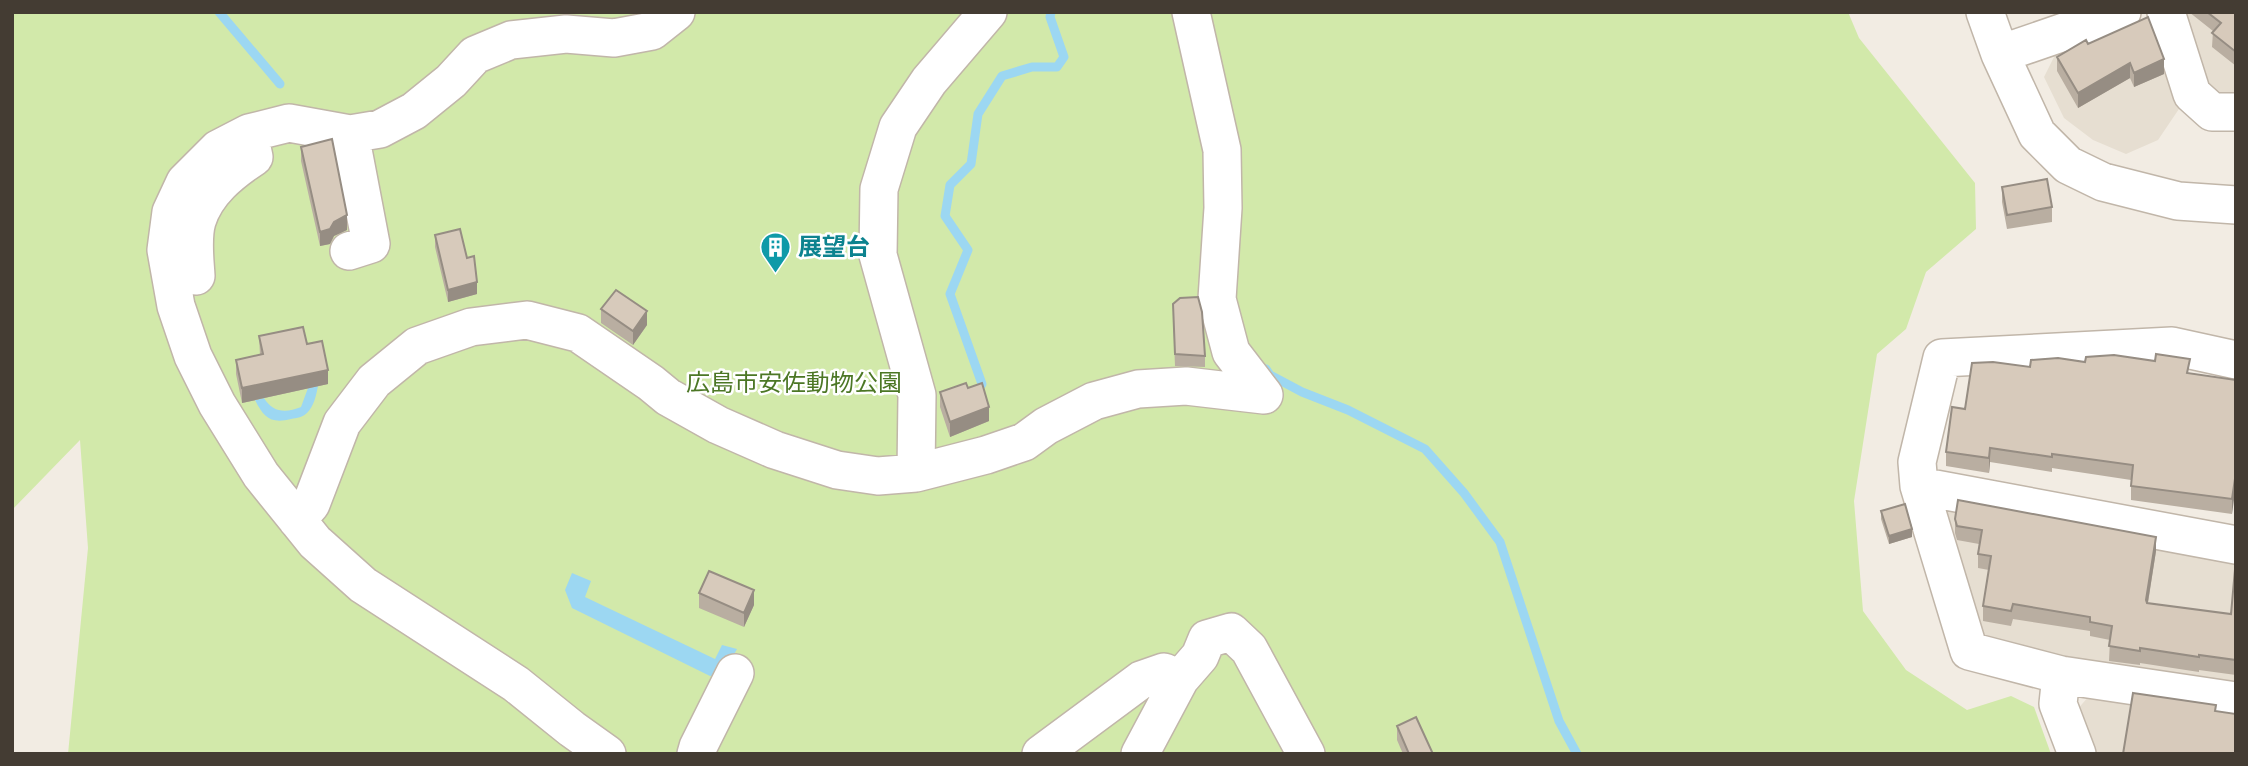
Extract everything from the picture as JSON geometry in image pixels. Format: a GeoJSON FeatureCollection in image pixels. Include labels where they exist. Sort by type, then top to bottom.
{"type":"FeatureCollection","features":[{"type":"Feature","properties":{"kind":"street"},"geometry":{"type":"LineString","coordinates":[[196,276],[195,250],[184,217],[185,183],[218,149],[249,133],[289,123],[350,134],[380,129],[414,111],[451,81],[475,55],[511,40],[566,34],[614,38],[652,31],[676,12]]}},
{"type":"Feature","properties":{"kind":"street"},"geometry":{"type":"LineString","coordinates":[[916,472],[917,395],[878,255],[879,190],[898,127],[929,80],[988,12]]}},
{"type":"Feature","properties":{"kind":"street"},"geometry":{"type":"LineString","coordinates":[[298,520],[311,504],[342,423],[374,381],[417,346],[471,327],[527,320],[578,333],[668,397],[718,425],[775,450],[837,470],[878,476],[959,463],[1024,442],[1046,426],[1094,401],[1138,389],[1186,386],[1264,396],[1231,352],[1217,299],[1223,208],[1222,150],[1191,12]]}},
{"type":"Feature","properties":{"kind":"street"},"geometry":{"type":"LineString","coordinates":[[1985,12],[2000,54],[2037,134],[2068,164],[2103,182],[2178,201],[2236,205]]}},
{"type":"Feature","properties":{"kind":"street"},"geometry":{"type":"LineString","coordinates":[[2000,54],[2122,12]]}},
{"type":"Feature","properties":{"kind":"street"},"geometry":{"type":"LineString","coordinates":[[2166,12],[2192,94],[2212,112],[2236,112]]}},
{"type":"Feature","properties":{"kind":"street"},"geometry":{"type":"LineString","coordinates":[[349,251],[371,244],[350,134]]}},
{"type":"Feature","properties":{"kind":"street"},"geometry":{"type":"LineString","coordinates":[[184,217],[166,250],[177,306],[193,356],[217,404],[261,475],[315,542],[363,585],[516,684],[607,754]]}},
{"type":"Feature","properties":{"kind":"street"},"geometry":{"type":"LineString","coordinates":[[2236,360],[2172,346],[1942,358],[1917,462],[1919,486],[1969,652],[2061,675],[2236,701]]}},
{"type":"Feature","properties":{"kind":"street"},"geometry":{"type":"LineString","coordinates":[[1919,486],[2236,545]]}},
{"type":"Feature","properties":{"kind":"street"},"geometry":{"type":"LineString","coordinates":[[1140,754],[1180,679],[1200,656],[1207,639],[1231,632],[1249,649],[1306,754]]}},
{"type":"Feature","properties":{"kind":"street"},"geometry":{"type":"LineString","coordinates":[[1041,754],[1141,680],[1164,672],[1180,679]]}},
{"type":"Feature","properties":{"kind":"street"},"geometry":{"type":"LineString","coordinates":[[696,754],[735,673]]}},
{"type":"Feature","properties":{"kind":"street"},"geometry":{"type":"LineString","coordinates":[[2061,675],[2058,705],[2077,754]]}},
{"type":"Feature","properties":{"kind":"shaded area"},"geometry":{"type":"Polygon","coordinates":[[[2177,12],[2236,12],[2236,98],[2213,95],[2202,83],[2177,12]]]}},
{"type":"Feature","properties":{"kind":"shaded area"},"geometry":{"type":"Polygon","coordinates":[[[2158,34],[2183,103],[2158,140],[2126,154],[2093,140],[2064,118],[2044,77],[2060,45],[2158,34]]]}},
{"type":"Feature","properties":{"kind":"shaded area"},"geometry":{"type":"Polygon","coordinates":[[[1951,503],[2236,557],[2236,690],[1996,645],[1975,630],[1937,517],[1951,503]]]}},
{"type":"Feature","properties":{"kind":"shaded area"},"geometry":{"type":"Polygon","coordinates":[[[2090,695],[2236,718],[2236,754],[2090,754],[2075,712],[2090,695]]]}},
{"type":"Feature","properties":{"kind":"green space","name":"広島市安佐動物公園"},"geometry":{"type":"Polygon","coordinates":[[[12,12],[1848,12],[1859,38],[1975,183],[1976,229],[1926,272],[1906,329],[1877,354],[1854,501],[1863,611],[1906,670],[1967,710],[2011,696],[2034,707],[2051,754],[68,754],[88,548],[80,440],[12,510],[12,12]]]}},
{"type":"Feature","properties":{"kind":"water"},"geometry":{"type":"Polygon","coordinates":[[[318,386],[309,410],[295,418],[273,420],[262,411],[255,400],[264,398],[271,407],[290,410],[301,407],[308,388],[318,386]]]}},
{"type":"Feature","properties":{"kind":"water"},"geometry":{"type":"Polygon","coordinates":[[[572,573],[591,581],[585,597],[715,659],[722,645],[737,649],[723,674],[710,676],[572,608],[565,590],[572,573]]]}},
{"type":"Feature","properties":{"kind":"building"},"geometry":{"type":"Polygon","coordinates":[[[2207,12],[2236,12],[2236,52],[2212,33],[2221,23],[2207,12]]]}},
{"type":"Feature","properties":{"kind":"building"},"geometry":{"type":"Polygon","coordinates":[[[2148,17],[2164,59],[2134,73],[2130,63],[2078,93],[2057,57],[2086,40],[2088,44],[2148,17]]]}},
{"type":"Feature","properties":{"kind":"building"},"geometry":{"type":"Polygon","coordinates":[[[332,139],[347,215],[334,222],[330,229],[320,232],[301,147],[332,139]]]}},
{"type":"Feature","properties":{"kind":"building"},"geometry":{"type":"Polygon","coordinates":[[[2047,179],[2052,207],[2007,215],[2002,187],[2047,179]]]}},
{"type":"Feature","properties":{"kind":"building"},"geometry":{"type":"Polygon","coordinates":[[[460,229],[467,258],[474,256],[477,282],[448,290],[435,235],[460,229]]]}},
{"type":"Feature","properties":{"kind":"building"},"geometry":{"type":"Polygon","coordinates":[[[616,290],[647,311],[633,331],[601,309],[616,290]]]}},
{"type":"Feature","properties":{"kind":"building"},"geometry":{"type":"Polygon","coordinates":[[[1198,297],[1202,312],[1205,356],[1175,354],[1173,304],[1180,298],[1198,297]]]}},
{"type":"Feature","properties":{"kind":"building"},"geometry":{"type":"Polygon","coordinates":[[[303,327],[307,344],[322,341],[328,370],[242,388],[236,360],[263,354],[259,336],[303,327]]]}},
{"type":"Feature","properties":{"kind":"building"},"geometry":{"type":"Polygon","coordinates":[[[2156,354],[2190,359],[2187,373],[2236,380],[2236,472],[2232,499],[2131,486],[2133,465],[1990,448],[1989,458],[1946,452],[1952,407],[1965,409],[1972,363],[1993,362],[2030,367],[2031,360],[2058,358],[2085,362],[2086,357],[2114,355],[2155,361],[2156,354]]]}},
{"type":"Feature","properties":{"kind":"building"},"geometry":{"type":"Polygon","coordinates":[[[966,383],[968,388],[982,383],[989,407],[950,422],[940,392],[966,383]]]}},
{"type":"Feature","properties":{"kind":"building"},"geometry":{"type":"Polygon","coordinates":[[[1958,500],[2156,537],[2147,603],[2231,614],[2236,558],[2236,660],[2109,646],[2112,626],[2090,622],[2090,617],[2013,604],[2011,611],[1983,606],[1991,556],[1978,554],[1982,530],[1957,526],[1955,519],[1958,500]]]}},
{"type":"Feature","properties":{"kind":"building"},"geometry":{"type":"Polygon","coordinates":[[[1905,504],[1912,529],[1889,536],[1881,511],[1905,504]]]}},
{"type":"Feature","properties":{"kind":"building"},"geometry":{"type":"Polygon","coordinates":[[[709,571],[754,590],[744,613],[699,593],[709,571]]]}},
{"type":"Feature","properties":{"kind":"building"},"geometry":{"type":"Polygon","coordinates":[[[2133,693],[2216,705],[2215,711],[2236,714],[2236,754],[2123,754],[2133,693]]]}},
{"type":"Feature","properties":{"kind":"building"},"geometry":{"type":"Polygon","coordinates":[[[1416,717],[1433,754],[1409,754],[1397,726],[1416,717]]]}},
{"type":"Feature","properties":{"kind":"waterway"},"geometry":{"type":"LineString","coordinates":[[219,12],[280,84]]}},
{"type":"Feature","properties":{"kind":"waterway"},"geometry":{"type":"LineString","coordinates":[[982,384],[950,294],[968,250],[945,216],[950,185],[971,164],[978,114],[1002,76],[1032,67],[1057,67],[1064,57],[1050,17],[1051,12]]}},
{"type":"Feature","properties":{"kind":"waterway"},"geometry":{"type":"LineString","coordinates":[[1266,369],[1270,375],[1302,392],[1348,410],[1425,449],[1464,493],[1500,542],[1559,721],[1577,754]]}},
{"type":"Feature","properties":{"kind":"place","name":"展望台"},"geometry":{"type":"Point","coordinates":[775,274]}}]}
